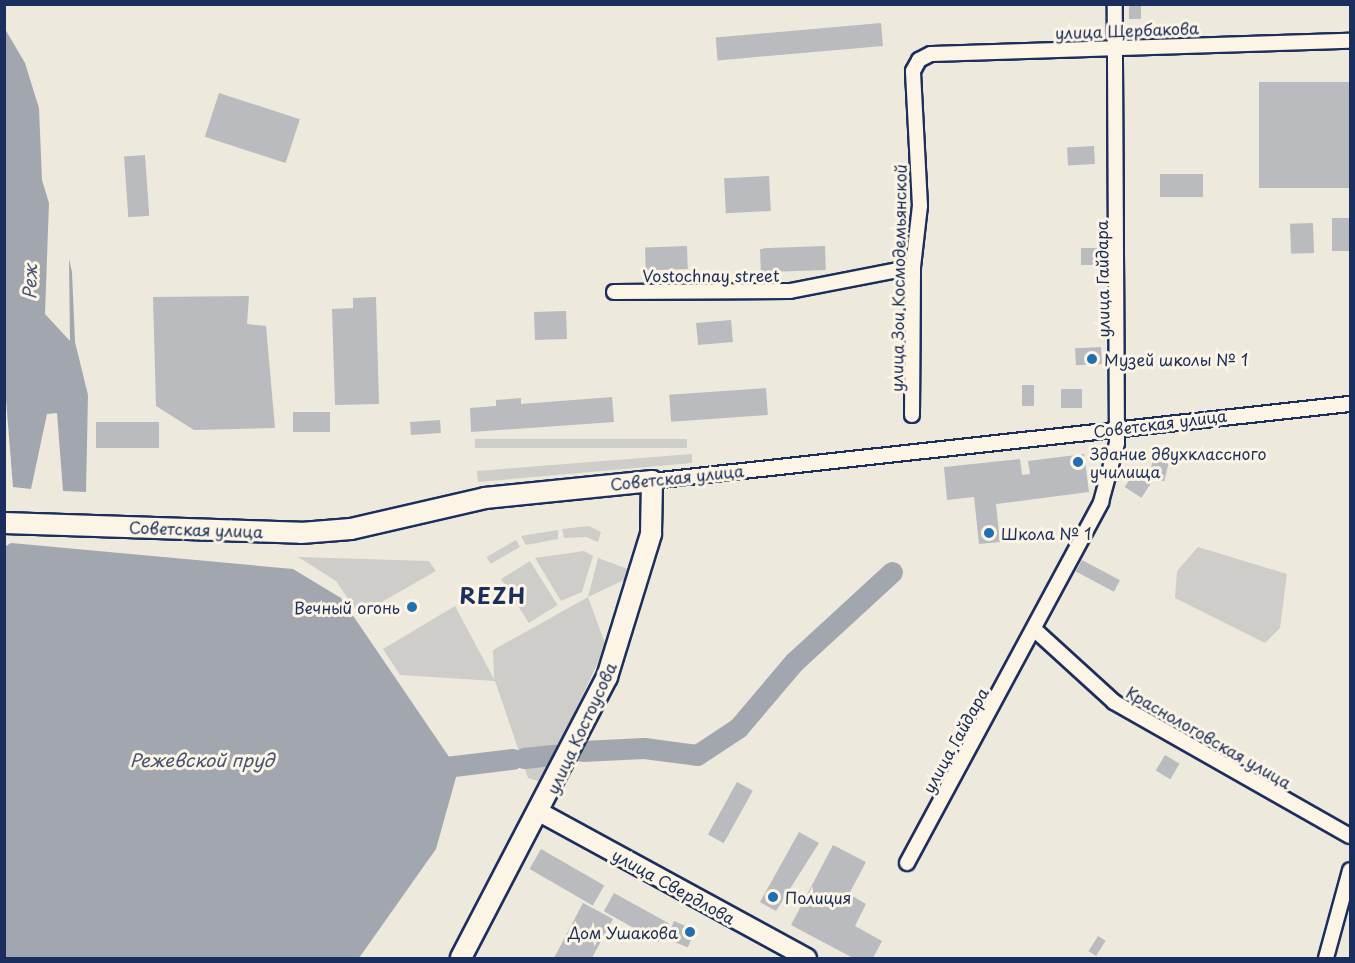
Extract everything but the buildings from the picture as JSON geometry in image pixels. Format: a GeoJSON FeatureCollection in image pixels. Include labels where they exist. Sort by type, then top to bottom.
{"type":"FeatureCollection","features":[{"type":"Feature","properties":{"kind":"main road","name":"Советская улица"},"geometry":{"type":"LineString","coordinates":[[4,523],[301,532],[351,529],[485,498],[652,481]]}},
{"type":"Feature","properties":{"kind":"main road","name":"улица Костоусова"},"geometry":{"type":"LineString","coordinates":[[461,958],[541,813],[607,677],[630,612],[651,534],[652,481]]}},
{"type":"Feature","properties":{"kind":"street","name":"улица Гайдара"},"geometry":{"type":"LineString","coordinates":[[908,863],[1035,630],[1101,502],[1120,428],[1115,4]]}},
{"type":"Feature","properties":{"kind":"street","name":"улица Щербакова"},"geometry":{"type":"LineString","coordinates":[[913,71],[931,54],[1116,46],[1350,41]]}},
{"type":"Feature","properties":{"kind":"street","name":"улица Зои Космодемьянской"},"geometry":{"type":"LineString","coordinates":[[912,415],[913,267],[920,206],[913,71]]}},
{"type":"Feature","properties":{"kind":"street","name":"Vostochnay street"},"geometry":{"type":"LineString","coordinates":[[614,292],[790,291],[913,267]]}},
{"type":"Feature","properties":{"kind":"street","name":"Советская улица"},"geometry":{"type":"LineString","coordinates":[[652,481],[1350,404]]}},
{"type":"Feature","properties":{"kind":"street","name":"Краснологовская улица"},"geometry":{"type":"LineString","coordinates":[[1035,630],[1114,702],[1350,836]]}},
{"type":"Feature","properties":{"kind":"street","name":"улица Свердлова"},"geometry":{"type":"LineString","coordinates":[[541,813],[807,958]]}},
{"type":"Feature","properties":{"kind":"street"},"geometry":{"type":"LineString","coordinates":[[1326,958],[1350,870]]}},
{"type":"Feature","properties":{"kind":"shaded area"},"geometry":{"type":"Polygon","coordinates":[[[475,439],[687,439],[687,448],[475,448],[475,439]]]}},
{"type":"Feature","properties":{"kind":"shaded area"},"geometry":{"type":"Polygon","coordinates":[[[692,454],[692,463],[478,482],[477,471],[692,454]]]}},
{"type":"Feature","properties":{"kind":"shaded area"},"geometry":{"type":"Polygon","coordinates":[[[589,526],[601,532],[598,542],[586,537],[564,538],[562,529],[589,526]]]}},
{"type":"Feature","properties":{"kind":"shaded area"},"geometry":{"type":"Polygon","coordinates":[[[558,530],[558,539],[526,545],[521,536],[558,530]]]}},
{"type":"Feature","properties":{"kind":"shaded area"},"geometry":{"type":"Polygon","coordinates":[[[516,540],[520,547],[491,564],[487,557],[516,540]]]}},
{"type":"Feature","properties":{"kind":"shaded area"},"geometry":{"type":"Polygon","coordinates":[[[1198,547],[1287,574],[1280,628],[1265,643],[1175,598],[1177,571],[1198,547]]]}},
{"type":"Feature","properties":{"kind":"shaded area"},"geometry":{"type":"Polygon","coordinates":[[[584,551],[593,556],[582,592],[561,601],[535,558],[584,551]]]}},
{"type":"Feature","properties":{"kind":"shaded area"},"geometry":{"type":"Polygon","coordinates":[[[298,557],[429,561],[436,571],[359,615],[336,581],[298,557]]]}},
{"type":"Feature","properties":{"kind":"shaded area"},"geometry":{"type":"Polygon","coordinates":[[[598,558],[628,569],[626,579],[588,597],[598,558]]]}},
{"type":"Feature","properties":{"kind":"shaded area"},"geometry":{"type":"Polygon","coordinates":[[[530,561],[558,605],[529,623],[501,579],[530,561]]]}},
{"type":"Feature","properties":{"kind":"shaded area"},"geometry":{"type":"Polygon","coordinates":[[[588,597],[606,646],[541,782],[528,778],[495,681],[400,675],[383,649],[455,606],[494,679],[493,650],[588,597]]]}},
{"type":"Feature","properties":{"kind":"water","name":"Реж"},"geometry":{"type":"Polygon","coordinates":[[[5,29],[25,63],[39,108],[42,180],[49,203],[45,314],[70,341],[69,259],[72,272],[75,342],[88,395],[86,492],[63,491],[57,413],[47,414],[31,489],[13,487],[4,375],[5,29]]]}},
{"type":"Feature","properties":{"kind":"water","name":"Режевской пруд"},"geometry":{"type":"Polygon","coordinates":[[[11,543],[293,569],[341,598],[458,770],[436,849],[359,958],[5,958],[4,547],[11,543]]]}},
{"type":"Feature","properties":{"kind":"waterway"},"geometry":{"type":"LineString","coordinates":[[582,751],[644,748],[697,755],[738,728],[794,662],[892,572]]}},
{"type":"Feature","properties":{"kind":"waterway"},"geometry":{"type":"LineString","coordinates":[[524,758],[555,755]]}},
{"type":"Feature","properties":{"kind":"waterway"},"geometry":{"type":"LineString","coordinates":[[429,769],[512,759]]}},
{"type":"Feature","properties":{"kind":"place","name":"Музей школы № 1"},"geometry":{"type":"Point","coordinates":[1092,359]}},
{"type":"Feature","properties":{"kind":"place","name":"Здание двухклассного училища"},"geometry":{"type":"Point","coordinates":[1078,462]}},
{"type":"Feature","properties":{"kind":"place","name":"Школа № 1"},"geometry":{"type":"Point","coordinates":[989,533]}},
{"type":"Feature","properties":{"kind":"place","name":"Вечный огонь"},"geometry":{"type":"Point","coordinates":[412,607]}},
{"type":"Feature","properties":{"kind":"place","name":"Полиция"},"geometry":{"type":"Point","coordinates":[773,897]}},
{"type":"Feature","properties":{"kind":"place","name":"Дом Ушакова"},"geometry":{"type":"Point","coordinates":[690,932]}},
{"type":"Feature","properties":{"kind":"district","name":"REZH"},"geometry":{"type":"Point","coordinates":[493,595]}}]}
